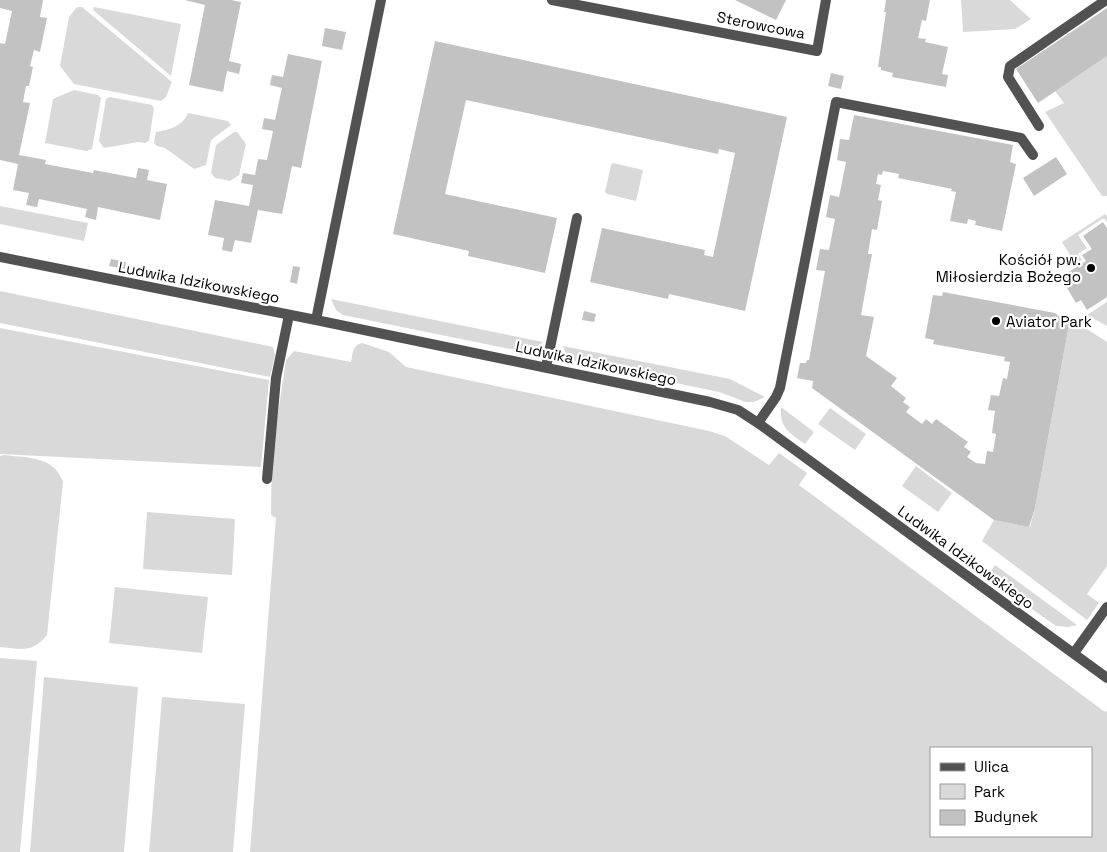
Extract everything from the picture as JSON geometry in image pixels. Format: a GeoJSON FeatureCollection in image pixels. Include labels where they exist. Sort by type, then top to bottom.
{"type":"FeatureCollection","features":[{"type":"Feature","properties":{"kind":"street"},"geometry":{"type":"LineString","coordinates":[[316,320],[381,0]]}},
{"type":"Feature","properties":{"kind":"street","name":"Sterowcowa"},"geometry":{"type":"LineString","coordinates":[[552,0],[817,51],[826,0]]}},
{"type":"Feature","properties":{"kind":"street"},"geometry":{"type":"LineString","coordinates":[[1039,126],[1008,77],[1010,66],[1106,0]]}},
{"type":"Feature","properties":{"kind":"street"},"geometry":{"type":"LineString","coordinates":[[758,423],[780,388],[836,102],[1021,138],[1032,155]]}},
{"type":"Feature","properties":{"kind":"street"},"geometry":{"type":"LineString","coordinates":[[546,367],[577,218]]}},
{"type":"Feature","properties":{"kind":"street","name":"Ludwika Idzikowskiego"},"geometry":{"type":"LineString","coordinates":[[0,258],[546,367],[710,402],[738,410],[1107,678]]}},
{"type":"Feature","properties":{"kind":"street"},"geometry":{"type":"LineString","coordinates":[[267,479],[276,378],[289,315]]}},
{"type":"Feature","properties":{"kind":"street"},"geometry":{"type":"LineString","coordinates":[[1074,653],[1107,607]]}},
{"type":"Feature","properties":{"kind":"green space"},"geometry":{"type":"Polygon","coordinates":[[[961,0],[1010,0],[1031,19],[1015,29],[963,32],[961,0]]]}},
{"type":"Feature","properties":{"kind":"green space"},"geometry":{"type":"Polygon","coordinates":[[[77,7],[82,7],[172,82],[166,97],[161,101],[74,84],[60,66],[69,17],[77,7]]]}},
{"type":"Feature","properties":{"kind":"green space"},"geometry":{"type":"Polygon","coordinates":[[[94,7],[181,24],[171,76],[93,10],[94,7]]]}},
{"type":"Feature","properties":{"kind":"green space"},"geometry":{"type":"Polygon","coordinates":[[[1107,56],[1107,196],[1102,196],[1045,112],[1064,103],[1055,91],[1107,56]]]}},
{"type":"Feature","properties":{"kind":"green space"},"geometry":{"type":"Polygon","coordinates":[[[74,90],[98,95],[101,98],[92,149],[86,151],[45,143],[53,99],[74,90]]]}},
{"type":"Feature","properties":{"kind":"green space"},"geometry":{"type":"Polygon","coordinates":[[[110,97],[152,105],[154,108],[149,141],[104,148],[99,141],[106,99],[110,97]]]}},
{"type":"Feature","properties":{"kind":"green space"},"geometry":{"type":"Polygon","coordinates":[[[188,113],[228,121],[231,125],[211,140],[206,165],[194,169],[165,148],[154,143],[156,132],[171,129],[183,121],[188,113]]]}},
{"type":"Feature","properties":{"kind":"green space"},"geometry":{"type":"Polygon","coordinates":[[[234,132],[237,132],[246,144],[239,175],[230,181],[215,178],[211,173],[216,145],[234,132]]]}},
{"type":"Feature","properties":{"kind":"green space"},"geometry":{"type":"Polygon","coordinates":[[[613,163],[643,170],[636,201],[605,192],[613,163]]]}},
{"type":"Feature","properties":{"kind":"green space"},"geometry":{"type":"Polygon","coordinates":[[[0,206],[88,223],[84,241],[0,224],[0,206]]]}},
{"type":"Feature","properties":{"kind":"green space"},"geometry":{"type":"Polygon","coordinates":[[[1105,214],[1107,216],[1107,223],[1105,219],[1102,219],[1078,235],[1087,248],[1078,254],[1082,260],[1076,264],[1062,242],[1105,214]]]}},
{"type":"Feature","properties":{"kind":"green space"},"geometry":{"type":"Polygon","coordinates":[[[0,291],[273,347],[275,355],[270,377],[0,323],[0,291]]]}},
{"type":"Feature","properties":{"kind":"green space"},"geometry":{"type":"Polygon","coordinates":[[[331,299],[543,342],[533,350],[520,351],[343,315],[336,310],[331,299]]]}},
{"type":"Feature","properties":{"kind":"green space"},"geometry":{"type":"Polygon","coordinates":[[[1107,302],[1107,326],[1087,315],[1107,302]]]}},
{"type":"Feature","properties":{"kind":"green space"},"geometry":{"type":"Polygon","coordinates":[[[1073,320],[1107,342],[1107,566],[1087,594],[1099,603],[1087,620],[982,541],[994,520],[1030,527],[1069,325],[1073,320]]]}},
{"type":"Feature","properties":{"kind":"green space"},"geometry":{"type":"Polygon","coordinates":[[[0,328],[269,380],[261,467],[0,454],[0,328]]]}},
{"type":"Feature","properties":{"kind":"green space"},"geometry":{"type":"Polygon","coordinates":[[[362,343],[389,352],[406,367],[709,431],[725,436],[769,465],[779,453],[807,473],[799,485],[1105,712],[1107,711],[1107,852],[250,852],[276,518],[271,515],[272,453],[286,360],[294,351],[351,362],[356,346],[362,343]]]}},
{"type":"Feature","properties":{"kind":"green space"},"geometry":{"type":"Polygon","coordinates":[[[563,346],[730,379],[765,397],[754,402],[746,402],[719,392],[580,363],[569,357],[563,346]]]}},
{"type":"Feature","properties":{"kind":"green space"},"geometry":{"type":"Polygon","coordinates":[[[781,407],[814,432],[805,444],[790,433],[784,425],[781,407]]]}},
{"type":"Feature","properties":{"kind":"green space"},"geometry":{"type":"Polygon","coordinates":[[[830,408],[866,434],[855,450],[818,424],[830,408]]]}},
{"type":"Feature","properties":{"kind":"green space"},"geometry":{"type":"Polygon","coordinates":[[[0,456],[31,458],[47,463],[59,473],[63,482],[47,635],[37,645],[26,649],[0,647],[0,456]]]}},
{"type":"Feature","properties":{"kind":"green space"},"geometry":{"type":"Polygon","coordinates":[[[916,466],[952,493],[938,512],[902,486],[916,466]]]}},
{"type":"Feature","properties":{"kind":"green space"},"geometry":{"type":"Polygon","coordinates":[[[147,512],[235,519],[232,575],[143,569],[147,512]]]}},
{"type":"Feature","properties":{"kind":"green space"},"geometry":{"type":"Polygon","coordinates":[[[995,565],[1077,625],[1068,627],[1056,626],[987,577],[995,565]]]}},
{"type":"Feature","properties":{"kind":"green space"},"geometry":{"type":"Polygon","coordinates":[[[115,587],[208,597],[202,653],[109,643],[115,587]]]}},
{"type":"Feature","properties":{"kind":"green space"},"geometry":{"type":"Polygon","coordinates":[[[0,658],[37,661],[20,852],[0,852],[0,658]]]}},
{"type":"Feature","properties":{"kind":"green space"},"geometry":{"type":"Polygon","coordinates":[[[44,677],[138,687],[124,852],[30,852],[44,677]]]}},
{"type":"Feature","properties":{"kind":"green space"},"geometry":{"type":"Polygon","coordinates":[[[162,697],[245,704],[233,852],[149,852],[162,697]]]}},
{"type":"Feature","properties":{"kind":"building"},"geometry":{"type":"Polygon","coordinates":[[[0,0],[43,0],[40,17],[47,18],[40,52],[34,50],[30,66],[33,67],[29,86],[26,86],[23,102],[30,103],[19,155],[46,160],[45,164],[93,173],[94,170],[136,178],[138,168],[149,170],[147,180],[167,184],[160,220],[98,207],[96,220],[85,217],[87,209],[39,199],[37,207],[26,205],[29,193],[13,190],[18,164],[0,160],[0,43],[5,44],[12,11],[0,8],[0,0]]]}},
{"type":"Feature","properties":{"kind":"building"},"geometry":{"type":"Polygon","coordinates":[[[185,0],[231,0],[241,2],[229,61],[241,64],[239,74],[227,71],[223,92],[189,85],[205,5],[185,0]]]}},
{"type":"Feature","properties":{"kind":"building"},"geometry":{"type":"Polygon","coordinates":[[[735,0],[786,0],[776,20],[735,0]]]}},
{"type":"Feature","properties":{"kind":"building"},"geometry":{"type":"Polygon","coordinates":[[[886,0],[930,0],[926,21],[922,20],[918,38],[926,39],[925,42],[948,47],[942,74],[948,75],[946,87],[892,77],[893,73],[881,70],[881,67],[878,67],[886,0]]]}},
{"type":"Feature","properties":{"kind":"building"},"geometry":{"type":"Polygon","coordinates":[[[1107,8],[1107,56],[1038,103],[1016,69],[1107,8]]]}},
{"type":"Feature","properties":{"kind":"building"},"geometry":{"type":"Polygon","coordinates":[[[325,28],[346,32],[342,50],[322,46],[325,28]]]}},
{"type":"Feature","properties":{"kind":"building"},"geometry":{"type":"Polygon","coordinates":[[[435,41],[787,117],[745,311],[669,294],[668,299],[590,282],[602,228],[705,250],[704,255],[713,257],[735,153],[719,149],[718,154],[466,100],[445,194],[557,218],[545,273],[468,256],[469,251],[393,234],[435,41]]]}},
{"type":"Feature","properties":{"kind":"building"},"geometry":{"type":"Polygon","coordinates":[[[288,54],[322,61],[301,168],[292,166],[282,214],[258,210],[251,243],[235,240],[232,252],[222,250],[224,238],[208,235],[215,200],[249,206],[253,185],[241,183],[243,173],[255,175],[258,159],[267,160],[273,131],[262,129],[264,118],[275,120],[282,88],[270,85],[272,75],[283,77],[288,54]]]}},
{"type":"Feature","properties":{"kind":"building"},"geometry":{"type":"Polygon","coordinates":[[[831,73],[844,76],[841,89],[828,86],[831,73]]]}},
{"type":"Feature","properties":{"kind":"building","name":"Aviator Park"},"geometry":{"type":"Polygon","coordinates":[[[854,115],[1013,145],[1010,162],[1016,164],[1002,231],[975,225],[976,221],[968,219],[967,224],[950,221],[956,192],[951,191],[952,189],[898,178],[899,174],[883,171],[882,175],[878,174],[876,184],[881,185],[878,200],[882,201],[877,230],[872,229],[868,254],[872,254],[861,315],[874,317],[866,356],[897,378],[891,386],[906,398],[903,402],[910,407],[906,412],[922,424],[926,419],[932,424],[936,419],[968,442],[964,447],[971,452],[967,457],[976,463],[985,464],[987,451],[993,452],[996,434],[992,433],[995,411],[988,410],[991,395],[999,396],[1003,378],[1007,379],[1010,362],[1004,361],[1005,357],[933,344],[934,340],[925,338],[933,295],[942,296],[943,292],[1055,313],[1069,325],[1035,508],[1029,527],[994,520],[812,388],[813,381],[797,378],[800,363],[806,363],[809,360],[825,271],[816,270],[820,249],[829,250],[835,219],[826,217],[830,195],[839,197],[846,162],[837,160],[840,139],[849,140],[854,115]]]}},
{"type":"Feature","properties":{"kind":"building"},"geometry":{"type":"Polygon","coordinates":[[[1056,157],[1067,174],[1034,196],[1023,178],[1056,157]]]}},
{"type":"Feature","properties":{"kind":"building","name":"Kościół pw. Miłosierdzia Bożego"},"geometry":{"type":"Polygon","coordinates":[[[1103,222],[1107,228],[1107,297],[1087,310],[1081,300],[1076,303],[1067,288],[1071,286],[1064,275],[1086,261],[1082,255],[1092,249],[1083,236],[1103,222]]]}},
{"type":"Feature","properties":{"kind":"building"},"geometry":{"type":"Polygon","coordinates":[[[111,259],[126,262],[125,269],[109,266],[111,259]]]}},
{"type":"Feature","properties":{"kind":"building"},"geometry":{"type":"Polygon","coordinates":[[[293,266],[300,267],[297,284],[290,282],[293,266]]]}},
{"type":"Feature","properties":{"kind":"building"},"geometry":{"type":"Polygon","coordinates":[[[584,311],[596,314],[594,322],[582,320],[584,311]]]}},
{"type":"Feature","properties":{"kind":"place","name":"Kościół pw. Miłosierdzia Bożego"},"geometry":{"type":"Point","coordinates":[1091,268]}},
{"type":"Feature","properties":{"kind":"place","name":"Aviator Park"},"geometry":{"type":"Point","coordinates":[996,321]}}]}
